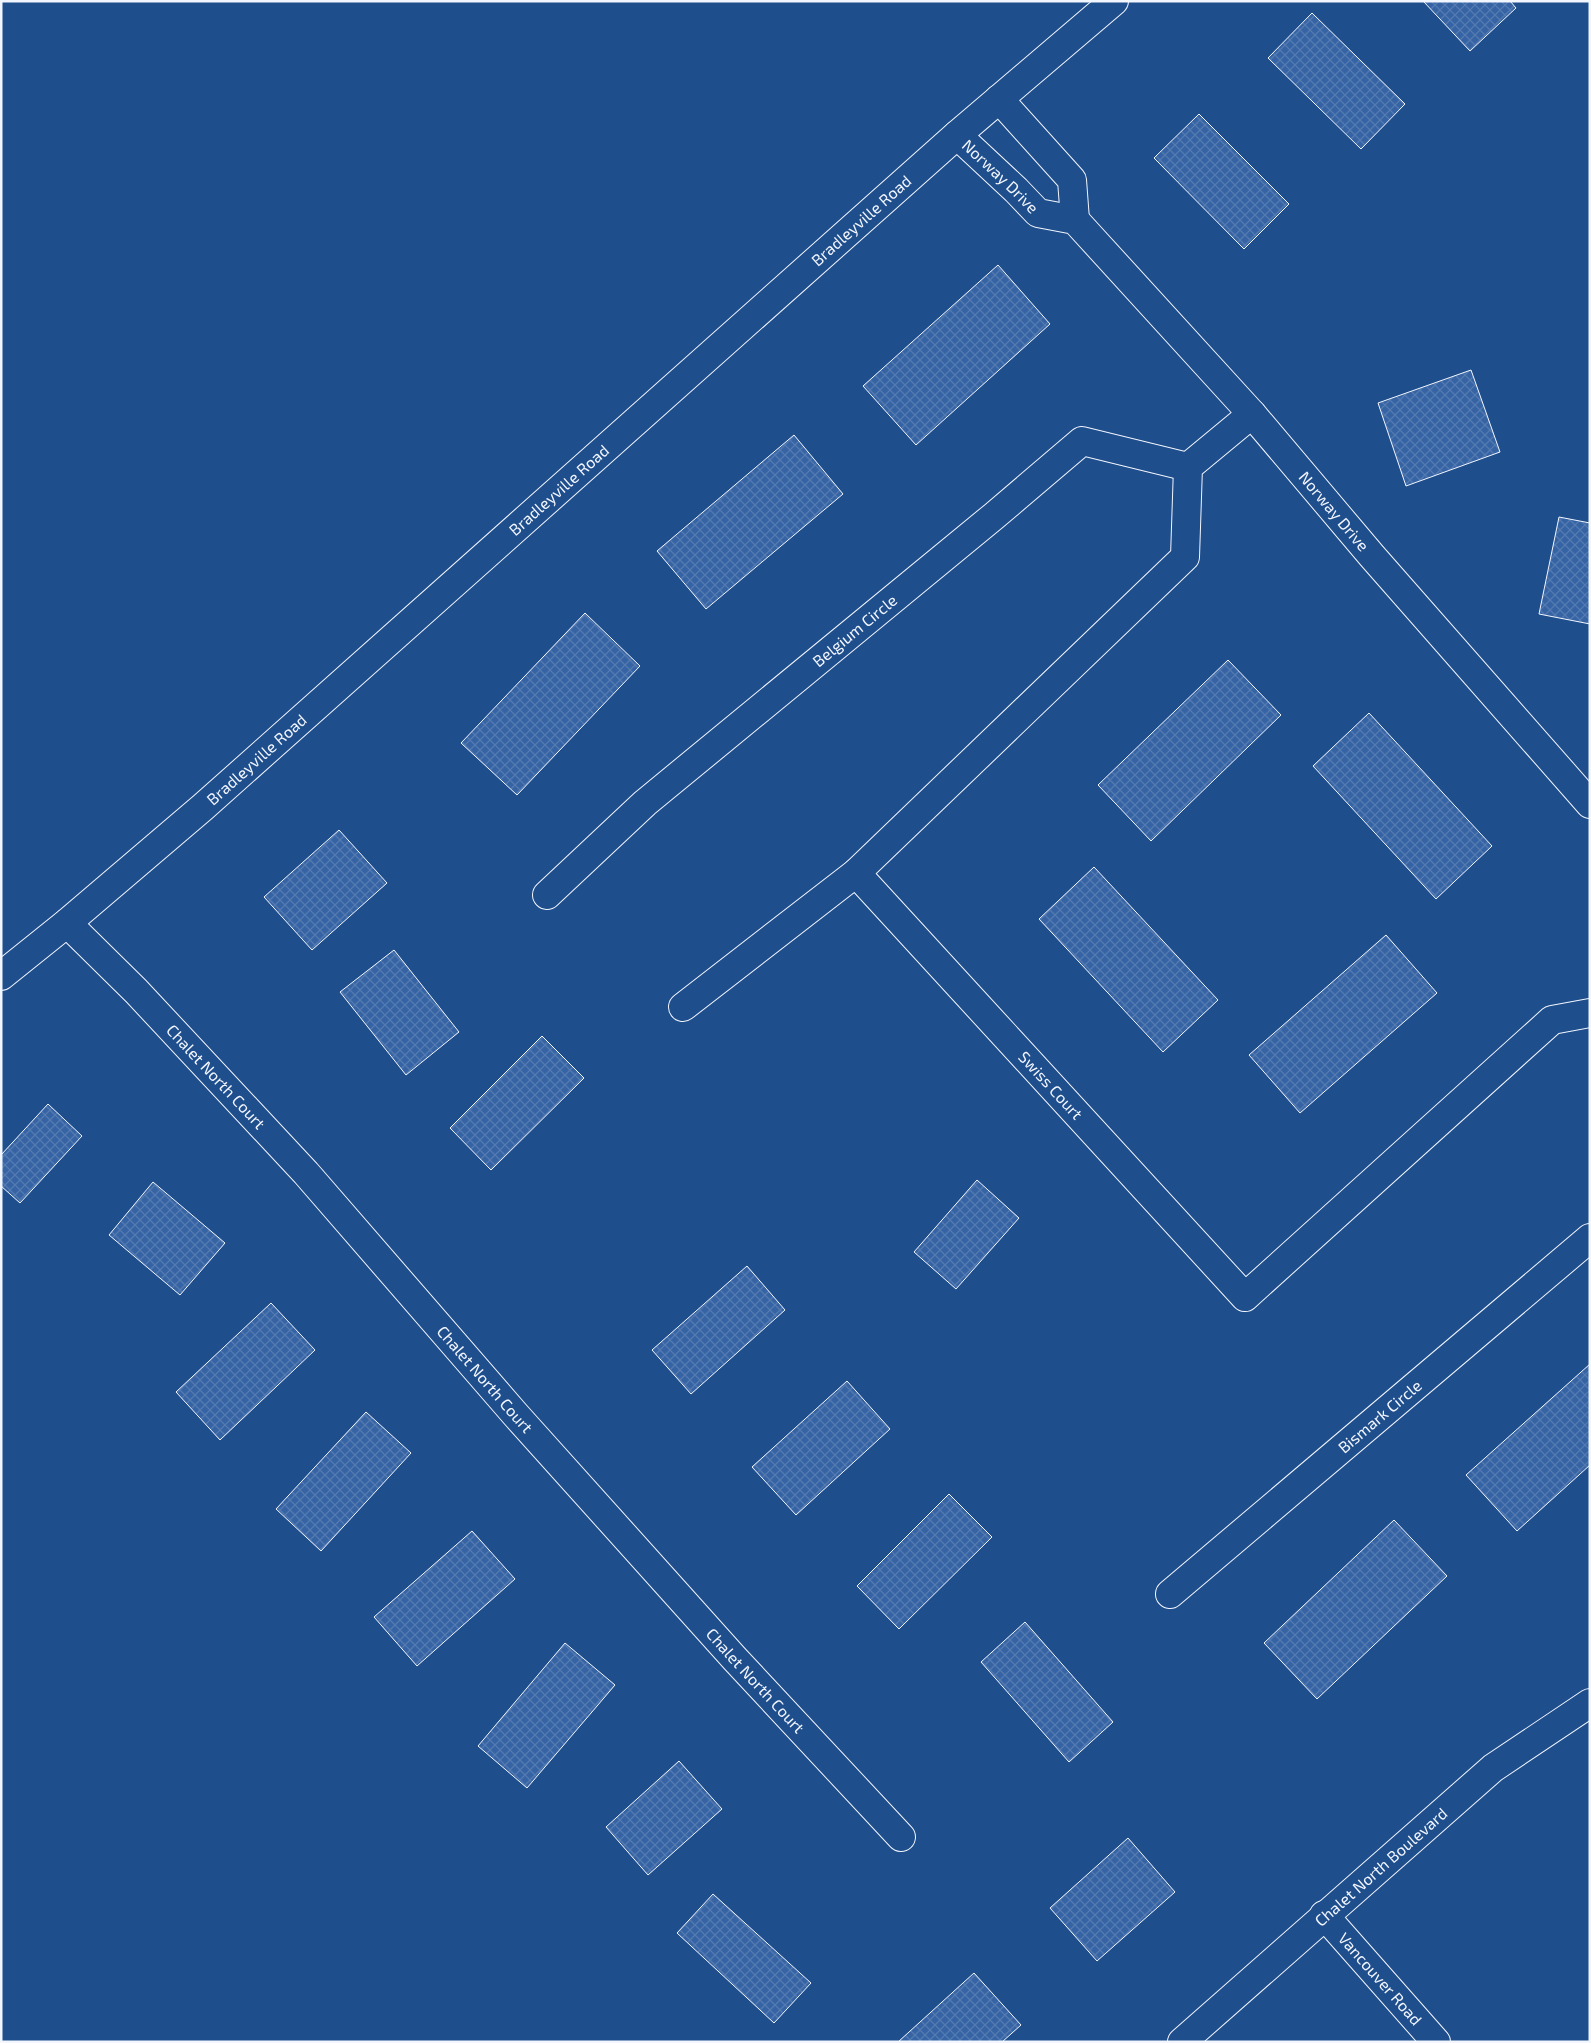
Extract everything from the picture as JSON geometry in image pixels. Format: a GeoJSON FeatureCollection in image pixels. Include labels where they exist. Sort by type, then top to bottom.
{"type":"FeatureCollection","features":[{"type":"Feature","properties":{"kind":"street","name":"Bradleyville Road"},"geometry":{"type":"LineString","coordinates":[[1,976],[67,924],[211,800],[957,135],[1114,1]]}},
{"type":"Feature","properties":{"kind":"street"},"geometry":{"type":"LineString","coordinates":[[999,99],[1072,180],[1075,220]]}},
{"type":"Feature","properties":{"kind":"street","name":"Norway Drive"},"geometry":{"type":"LineString","coordinates":[[957,135],[1038,213],[1075,220],[1252,414],[1379,564],[1590,804]]}},
{"type":"Feature","properties":{"kind":"street"},"geometry":{"type":"LineString","coordinates":[[683,1007],[856,873],[1185,557],[1188,468],[1252,414]]}},
{"type":"Feature","properties":{"kind":"street","name":"Belgium Circle"},"geometry":{"type":"LineString","coordinates":[[547,895],[645,803],[994,516],[1082,441],[1188,468]]}},
{"type":"Feature","properties":{"kind":"street","name":"Swiss Court"},"geometry":{"type":"LineString","coordinates":[[856,873],[1245,1297],[1552,1020],[1590,1013]]}},
{"type":"Feature","properties":{"kind":"street","name":"Chalet North Court"},"geometry":{"type":"LineString","coordinates":[[67,924],[136,991],[306,1173],[515,1414],[735,1659],[901,1837]]}},
{"type":"Feature","properties":{"kind":"street","name":"Bismark Circle"},"geometry":{"type":"LineString","coordinates":[[1170,1594],[1590,1238]]}},
{"type":"Feature","properties":{"kind":"street","name":"Chalet North Boulevard"},"geometry":{"type":"LineString","coordinates":[[1182,2042],[1493,1768],[1590,1703]]}},
{"type":"Feature","properties":{"kind":"street","name":"Vancouver Road"},"geometry":{"type":"LineString","coordinates":[[1324,1915],[1436,2042]]}},
{"type":"Feature","properties":{"kind":"building"},"geometry":{"type":"Polygon","coordinates":[[[1423,1],[1510,1],[1516,8],[1470,51],[1423,1]]]}},
{"type":"Feature","properties":{"kind":"building"},"geometry":{"type":"Polygon","coordinates":[[[1312,13],[1405,104],[1361,149],[1268,58],[1312,13]]]}},
{"type":"Feature","properties":{"kind":"building"},"geometry":{"type":"Polygon","coordinates":[[[1199,114],[1289,204],[1244,249],[1154,158],[1199,114]]]}},
{"type":"Feature","properties":{"kind":"building"},"geometry":{"type":"Polygon","coordinates":[[[998,265],[1050,324],[916,445],[863,386],[998,265]]]}},
{"type":"Feature","properties":{"kind":"building"},"geometry":{"type":"Polygon","coordinates":[[[1471,370],[1500,452],[1406,486],[1378,403],[1471,370]]]}},
{"type":"Feature","properties":{"kind":"building"},"geometry":{"type":"Polygon","coordinates":[[[794,435],[843,494],[706,609],[657,551],[794,435]]]}},
{"type":"Feature","properties":{"kind":"building"},"geometry":{"type":"Polygon","coordinates":[[[1559,517],[1590,523],[1590,624],[1539,614],[1559,517]]]}},
{"type":"Feature","properties":{"kind":"building"},"geometry":{"type":"Polygon","coordinates":[[[585,613],[640,666],[517,795],[461,743],[585,613]]]}},
{"type":"Feature","properties":{"kind":"building"},"geometry":{"type":"Polygon","coordinates":[[[1228,660],[1281,715],[1151,841],[1098,785],[1228,660]]]}},
{"type":"Feature","properties":{"kind":"building"},"geometry":{"type":"Polygon","coordinates":[[[1369,713],[1492,846],[1436,899],[1313,766],[1369,713]]]}},
{"type":"Feature","properties":{"kind":"building"},"geometry":{"type":"Polygon","coordinates":[[[339,830],[387,883],[312,950],[264,897],[339,830]]]}},
{"type":"Feature","properties":{"kind":"building"},"geometry":{"type":"Polygon","coordinates":[[[1094,867],[1218,1000],[1163,1052],[1039,919],[1094,867]]]}},
{"type":"Feature","properties":{"kind":"building"},"geometry":{"type":"Polygon","coordinates":[[[1386,935],[1437,993],[1300,1113],[1249,1055],[1386,935]]]}},
{"type":"Feature","properties":{"kind":"building"},"geometry":{"type":"Polygon","coordinates":[[[394,950],[459,1032],[406,1075],[340,992],[394,950]]]}},
{"type":"Feature","properties":{"kind":"building"},"geometry":{"type":"Polygon","coordinates":[[[542,1036],[584,1078],[491,1170],[450,1128],[542,1036]]]}},
{"type":"Feature","properties":{"kind":"building"},"geometry":{"type":"Polygon","coordinates":[[[48,1104],[82,1136],[20,1203],[1,1186],[1,1155],[48,1104]]]}},
{"type":"Feature","properties":{"kind":"building"},"geometry":{"type":"Polygon","coordinates":[[[977,1180],[1019,1218],[956,1289],[914,1252],[977,1180]]]}},
{"type":"Feature","properties":{"kind":"building"},"geometry":{"type":"Polygon","coordinates":[[[153,1182],[225,1243],[180,1295],[109,1235],[153,1182]]]}},
{"type":"Feature","properties":{"kind":"building"},"geometry":{"type":"Polygon","coordinates":[[[747,1266],[785,1310],[691,1394],[652,1350],[747,1266]]]}},
{"type":"Feature","properties":{"kind":"building"},"geometry":{"type":"Polygon","coordinates":[[[271,1303],[315,1350],[220,1440],[176,1392],[271,1303]]]}},
{"type":"Feature","properties":{"kind":"building"},"geometry":{"type":"Polygon","coordinates":[[[1590,1364],[1590,1465],[1517,1531],[1466,1475],[1590,1364]]]}},
{"type":"Feature","properties":{"kind":"building"},"geometry":{"type":"Polygon","coordinates":[[[847,1381],[890,1429],[796,1515],[752,1467],[847,1381]]]}},
{"type":"Feature","properties":{"kind":"building"},"geometry":{"type":"Polygon","coordinates":[[[366,1412],[411,1453],[321,1551],[276,1509],[366,1412]]]}},
{"type":"Feature","properties":{"kind":"building"},"geometry":{"type":"Polygon","coordinates":[[[949,1494],[992,1537],[899,1629],[857,1586],[949,1494]]]}},
{"type":"Feature","properties":{"kind":"building"},"geometry":{"type":"Polygon","coordinates":[[[1394,1520],[1447,1576],[1317,1699],[1264,1643],[1394,1520]]]}},
{"type":"Feature","properties":{"kind":"building"},"geometry":{"type":"Polygon","coordinates":[[[472,1531],[515,1579],[417,1666],[374,1617],[472,1531]]]}},
{"type":"Feature","properties":{"kind":"building"},"geometry":{"type":"Polygon","coordinates":[[[1025,1622],[1113,1722],[1069,1762],[981,1662],[1025,1622]]]}},
{"type":"Feature","properties":{"kind":"building"},"geometry":{"type":"Polygon","coordinates":[[[565,1643],[615,1685],[527,1788],[478,1746],[565,1643]]]}},
{"type":"Feature","properties":{"kind":"building"},"geometry":{"type":"Polygon","coordinates":[[[679,1761],[722,1809],[648,1875],[606,1827],[679,1761]]]}},
{"type":"Feature","properties":{"kind":"building"},"geometry":{"type":"Polygon","coordinates":[[[1128,1838],[1175,1892],[1097,1961],[1050,1908],[1128,1838]]]}},
{"type":"Feature","properties":{"kind":"building"},"geometry":{"type":"Polygon","coordinates":[[[713,1894],[811,1983],[774,2023],[677,1933],[713,1894]]]}},
{"type":"Feature","properties":{"kind":"building"},"geometry":{"type":"Polygon","coordinates":[[[974,1973],[1021,2025],[1002,2042],[898,2042],[974,1973]]]}}]}
